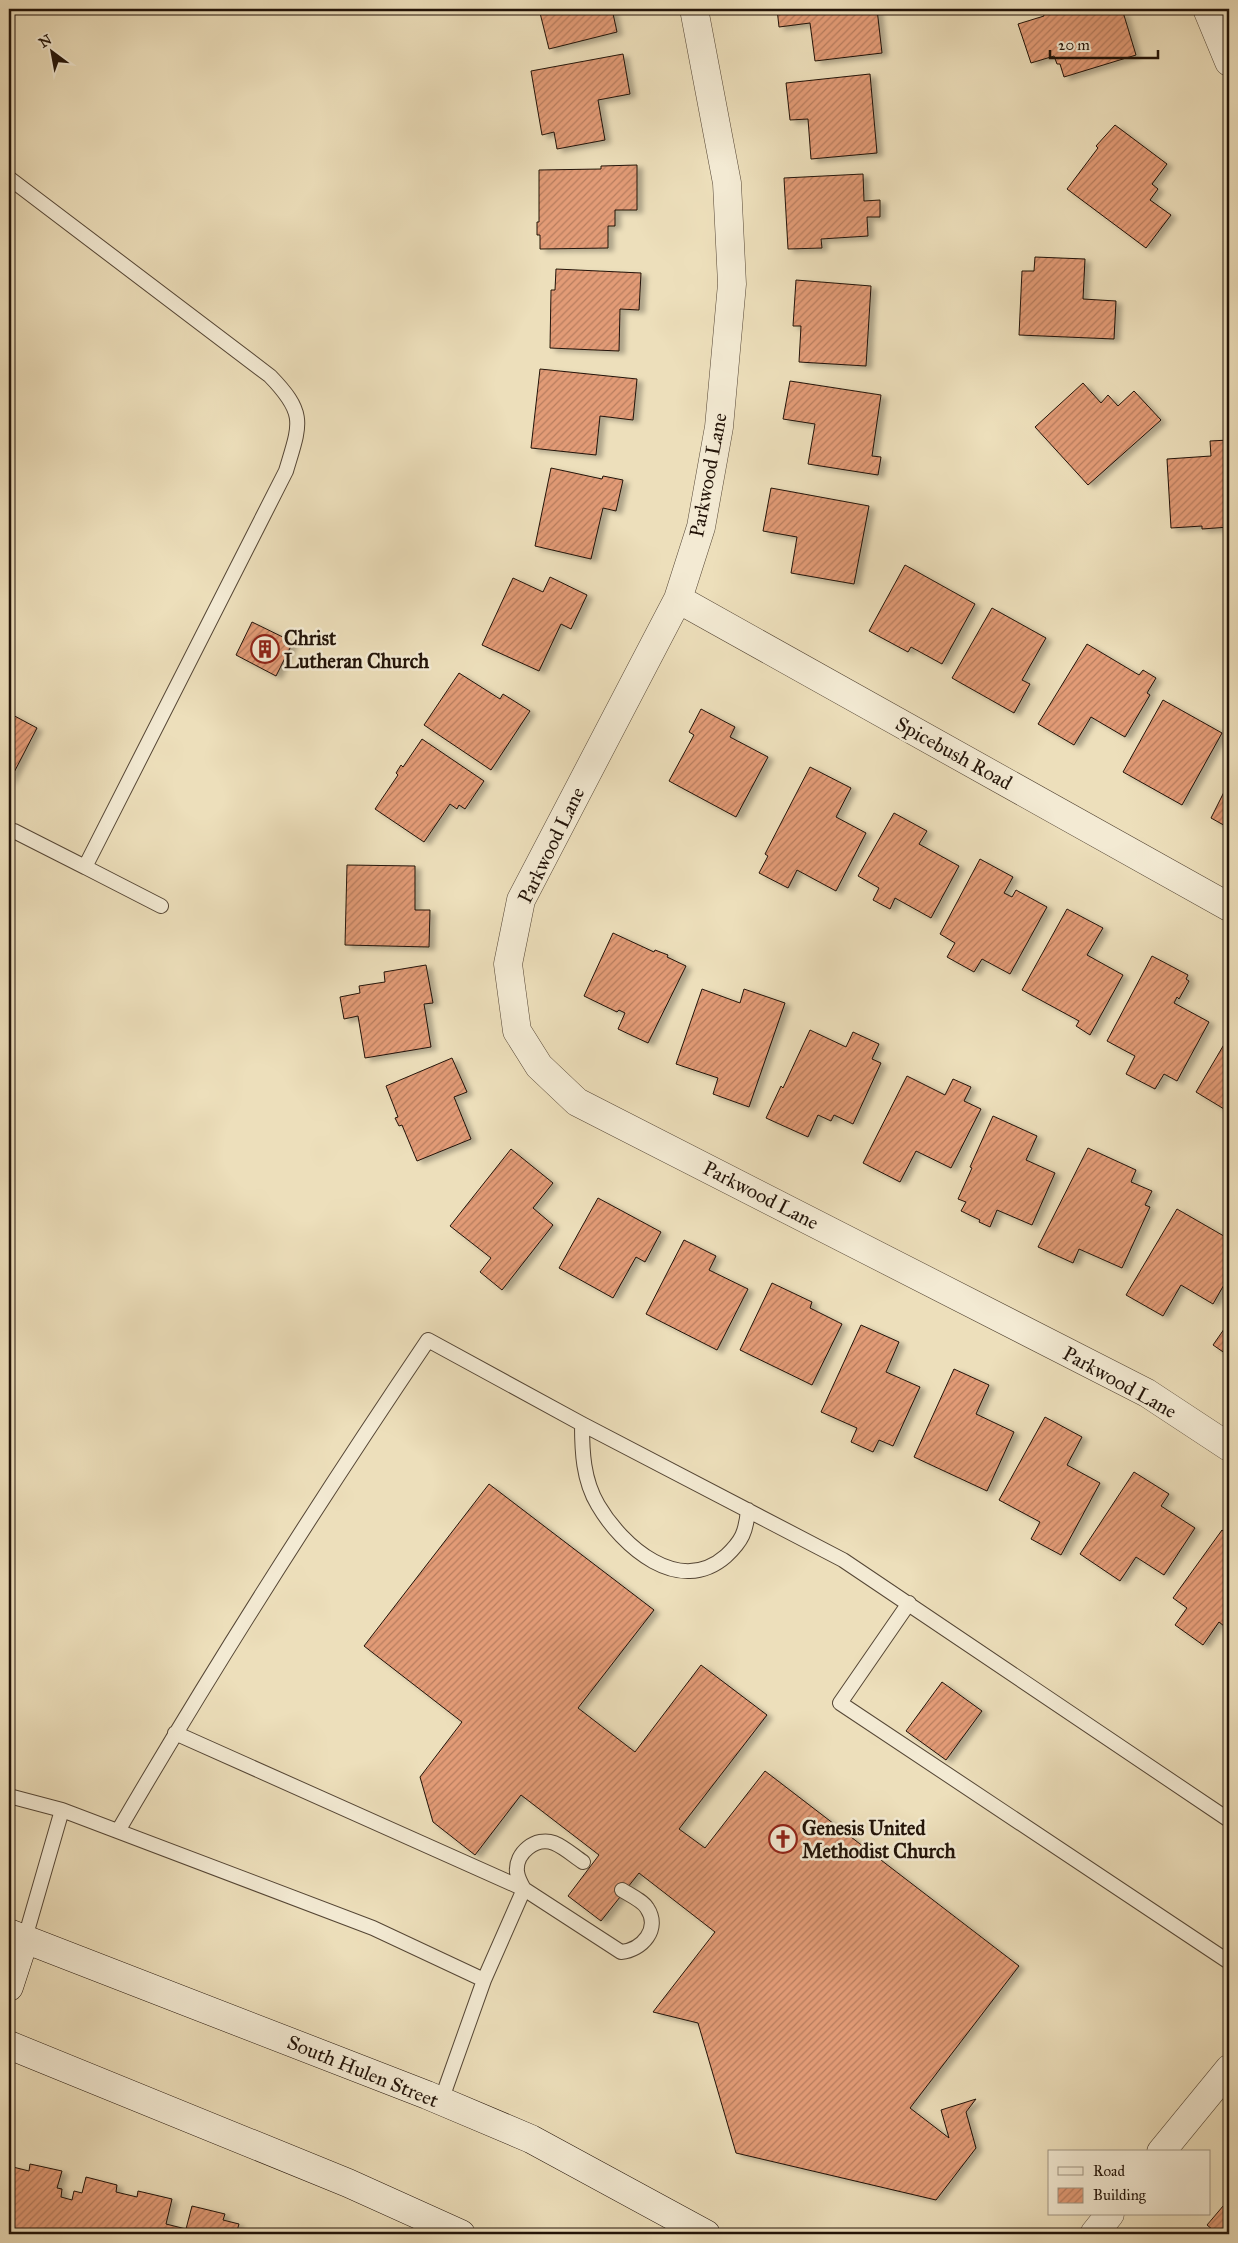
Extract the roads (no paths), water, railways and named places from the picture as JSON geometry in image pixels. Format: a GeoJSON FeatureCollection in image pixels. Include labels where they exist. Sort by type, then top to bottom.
{"type":"FeatureCollection","features":[{"type":"Feature","properties":{"kind":"street","name":"Parkwood Lane"},"geometry":{"type":"LineString","coordinates":[[694,9],[727,183],[732,284],[719,427],[701,527],[678,599],[520,900],[508,964],[517,1031],[539,1066],[577,1102],[1138,1388],[1229,1447]]}},
{"type":"Feature","properties":{"kind":"street"},"geometry":{"type":"LineString","coordinates":[[1207,9],[1229,62]]}},
{"type":"Feature","properties":{"kind":"street","name":"Spicebush Road"},"geometry":{"type":"LineString","coordinates":[[678,599],[1229,908]]}},
{"type":"Feature","properties":{"kind":"street"},"geometry":{"type":"LineString","coordinates":[[9,1987],[17,1936]]}},
{"type":"Feature","properties":{"kind":"street","name":"South Hulen Street"},"geometry":{"type":"LineString","coordinates":[[17,1936],[441,2101],[531,2139],[706,2234]]}},
{"type":"Feature","properties":{"kind":"street"},"geometry":{"type":"LineString","coordinates":[[9,2045],[348,2183],[461,2234]]}},
{"type":"Feature","properties":{"kind":"street"},"geometry":{"type":"LineString","coordinates":[[1163,2150],[1229,2069]]}},
{"type":"Feature","properties":{"kind":"street"},"geometry":{"type":"LineString","coordinates":[[1094,2234],[1108,2216]]}},
{"type":"Feature","properties":{"kind":"lane"},"geometry":{"type":"LineString","coordinates":[[9,178],[270,376],[288,395],[296,411],[299,430],[286,471],[85,867]]}},
{"type":"Feature","properties":{"kind":"lane"},"geometry":{"type":"LineString","coordinates":[[14,831],[161,906]]}},
{"type":"Feature","properties":{"kind":"lane"},"geometry":{"type":"LineString","coordinates":[[118,1830],[175,1732],[356,1446],[428,1340],[582,1424],[843,1560],[1229,1820]]}},
{"type":"Feature","properties":{"kind":"lane"},"geometry":{"type":"LineString","coordinates":[[582,1424],[582,1452],[585,1470],[597,1503],[613,1528],[633,1548],[657,1564],[677,1571],[699,1572],[716,1564],[740,1541],[746,1529],[748,1510]]}},
{"type":"Feature","properties":{"kind":"lane"},"geometry":{"type":"LineString","coordinates":[[909,1603],[840,1703],[1229,1962]]}},
{"type":"Feature","properties":{"kind":"lane"},"geometry":{"type":"LineString","coordinates":[[175,1732],[524,1889],[621,1952],[632,1951],[640,1946],[646,1939],[652,1924],[647,1907],[622,1890]]}},
{"type":"Feature","properties":{"kind":"lane"},"geometry":{"type":"LineString","coordinates":[[9,1796],[62,1810],[118,1830],[373,1928],[484,1980]]}},
{"type":"Feature","properties":{"kind":"lane"},"geometry":{"type":"LineString","coordinates":[[17,1936],[62,1810]]}},
{"type":"Feature","properties":{"kind":"lane"},"geometry":{"type":"LineString","coordinates":[[524,1889],[518,1880],[518,1861],[526,1849],[536,1843],[553,1843],[583,1862]]}},
{"type":"Feature","properties":{"kind":"lane"},"geometry":{"type":"LineString","coordinates":[[441,2101],[484,1980],[524,1889]]}},
{"type":"Feature","properties":{"kind":"place","name":"Christ Lutheran Church"},"geometry":{"type":"Point","coordinates":[265,649]}},
{"type":"Feature","properties":{"kind":"place","name":"Genesis United Methodist Church"},"geometry":{"type":"Point","coordinates":[783,1839]}}]}
